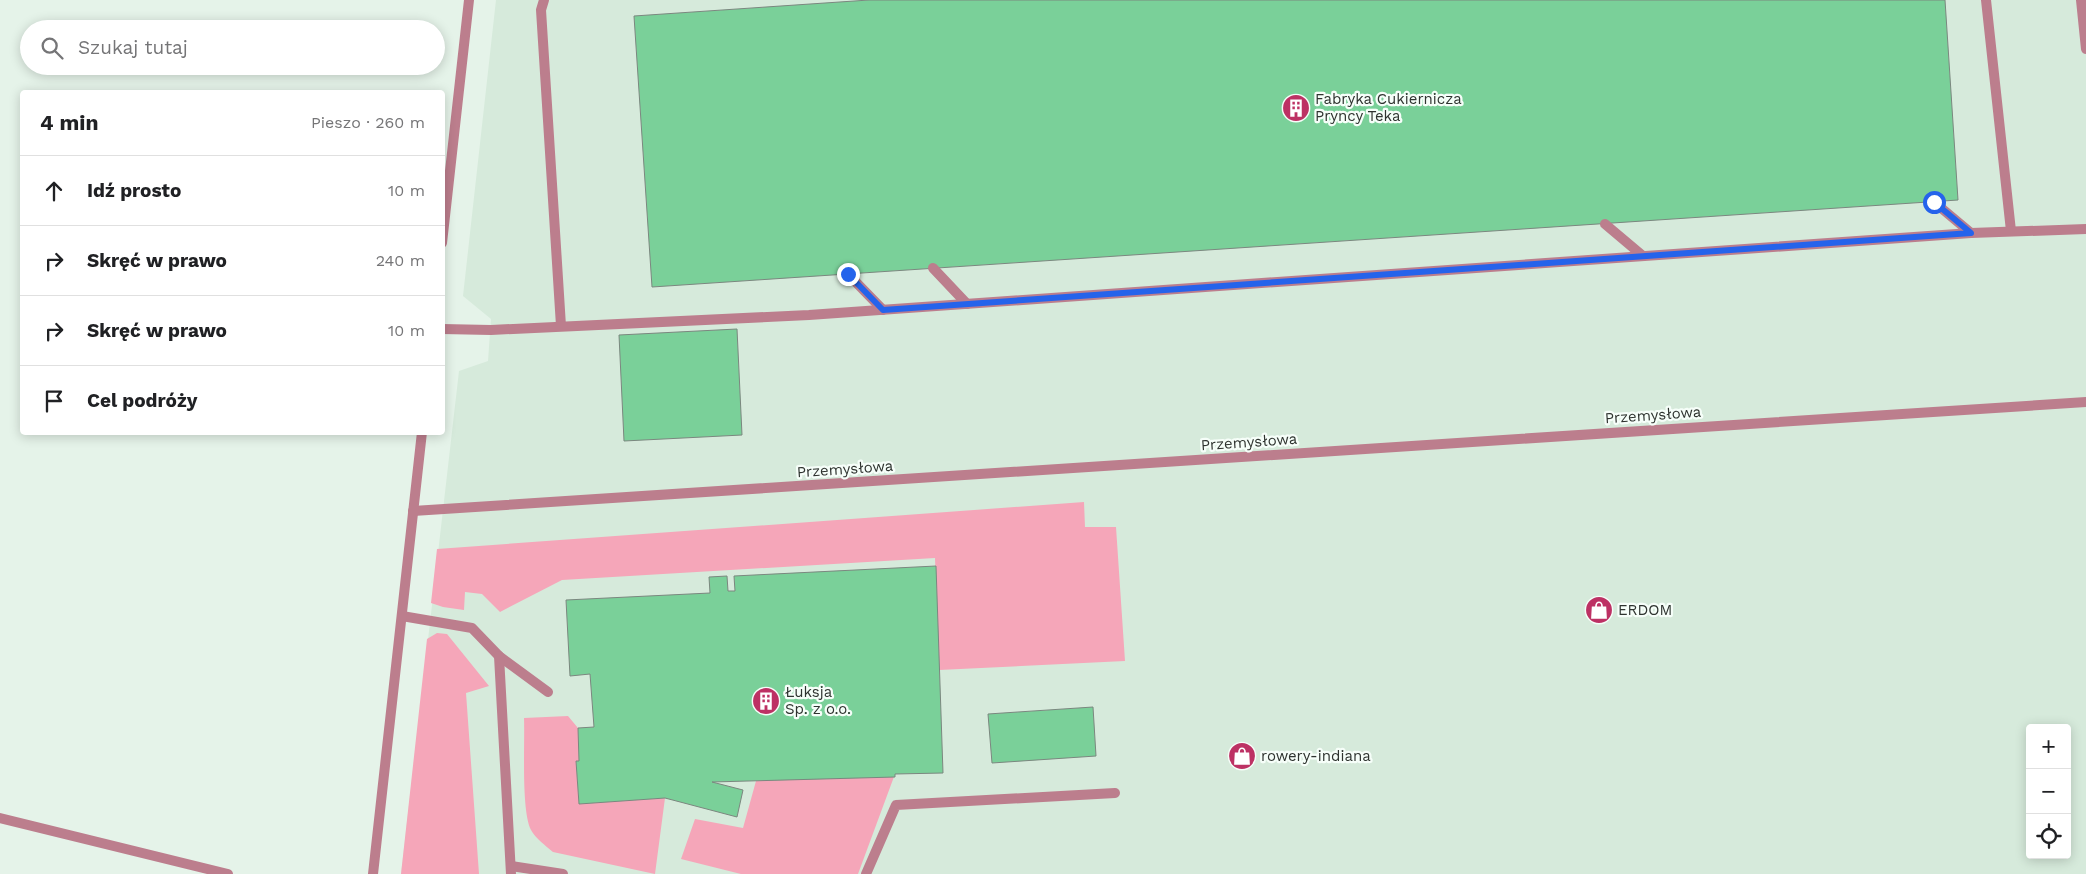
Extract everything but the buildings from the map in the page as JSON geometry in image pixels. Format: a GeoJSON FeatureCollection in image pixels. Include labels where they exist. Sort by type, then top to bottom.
{"type":"FeatureCollection","features":[{"type":"Feature","properties":{"kind":"street"},"geometry":{"type":"LineString","coordinates":[[445,216],[469,0]]}},
{"type":"Feature","properties":{"kind":"street"},"geometry":{"type":"LineString","coordinates":[[544,0],[541,10],[561,326]]}},
{"type":"Feature","properties":{"kind":"street"},"geometry":{"type":"LineString","coordinates":[[1986,0],[2011,231]]}},
{"type":"Feature","properties":{"kind":"street"},"geometry":{"type":"LineString","coordinates":[[2082,0],[2086,50]]}},
{"type":"Feature","properties":{"kind":"street"},"geometry":{"type":"LineString","coordinates":[[1934,202],[1971,233]]}},
{"type":"Feature","properties":{"kind":"street"},"geometry":{"type":"LineString","coordinates":[[1605,224],[1643,256]]}},
{"type":"Feature","properties":{"kind":"street"},"geometry":{"type":"LineString","coordinates":[[445,329],[491,330],[883,310],[1971,233],[2086,229]]}},
{"type":"Feature","properties":{"kind":"street"},"geometry":{"type":"LineString","coordinates":[[933,268],[967,304]]}},
{"type":"Feature","properties":{"kind":"street"},"geometry":{"type":"LineString","coordinates":[[848,274],[883,310]]}},
{"type":"Feature","properties":{"kind":"street","name":"Przemysłowa"},"geometry":{"type":"LineString","coordinates":[[413,511],[2086,402]]}},
{"type":"Feature","properties":{"kind":"street"},"geometry":{"type":"LineString","coordinates":[[373,874],[422,435]]}},
{"type":"Feature","properties":{"kind":"street"},"geometry":{"type":"LineString","coordinates":[[402,616],[472,628],[499,656],[548,692]]}},
{"type":"Feature","properties":{"kind":"street"},"geometry":{"type":"LineString","coordinates":[[499,656],[511,870],[563,874]]}},
{"type":"Feature","properties":{"kind":"street"},"geometry":{"type":"LineString","coordinates":[[866,874],[896,806],[1115,793]]}},
{"type":"Feature","properties":{"kind":"street"},"geometry":{"type":"LineString","coordinates":[[0,818],[228,874]]}},
{"type":"Feature","properties":{"kind":"shaded area"},"geometry":{"type":"Polygon","coordinates":[[[496,0],[2086,0],[2086,874],[401,874],[459,371],[488,361],[491,319],[463,296],[496,0]]]}},
{"type":"Feature","properties":{"kind":"shaded area"},"geometry":{"type":"Polygon","coordinates":[[[1084,502],[1085,527],[1116,527],[1125,661],[939,670],[935,558],[562,580],[500,612],[482,594],[465,592],[464,610],[431,603],[437,549],[1084,502]]]}},
{"type":"Feature","properties":{"kind":"shaded area"},"geometry":{"type":"Polygon","coordinates":[[[437,633],[447,634],[489,686],[466,693],[479,874],[401,874],[427,639],[437,633]]]}},
{"type":"Feature","properties":{"kind":"shaded area"},"geometry":{"type":"Polygon","coordinates":[[[568,716],[578,728],[579,761],[576,761],[579,804],[665,798],[655,874],[553,852],[531,830],[526,808],[524,776],[524,718],[568,716]]]}},
{"type":"Feature","properties":{"kind":"shaded area"},"geometry":{"type":"Polygon","coordinates":[[[895,774],[858,874],[741,874],[681,859],[695,819],[743,828],[756,781],[895,774]]]}},
{"type":"Feature","properties":{"kind":"place","name":"Fabryka Cukiernicza Pryncy Teka"},"geometry":{"type":"Point","coordinates":[1296,108]}},
{"type":"Feature","properties":{"kind":"place","name":"ERDOM"},"geometry":{"type":"Point","coordinates":[1599,610]}},
{"type":"Feature","properties":{"kind":"place","name":"Łuksja Sp. z o.o."},"geometry":{"type":"Point","coordinates":[766,701]}},
{"type":"Feature","properties":{"kind":"place","name":"rowery-indiana"},"geometry":{"type":"Point","coordinates":[1242,756]}},
{"type":"Feature","properties":{"kind":"route"},"geometry":{"type":"LineString","coordinates":[[848,274],[883,310],[1971,233],[1934,202]]}}]}
